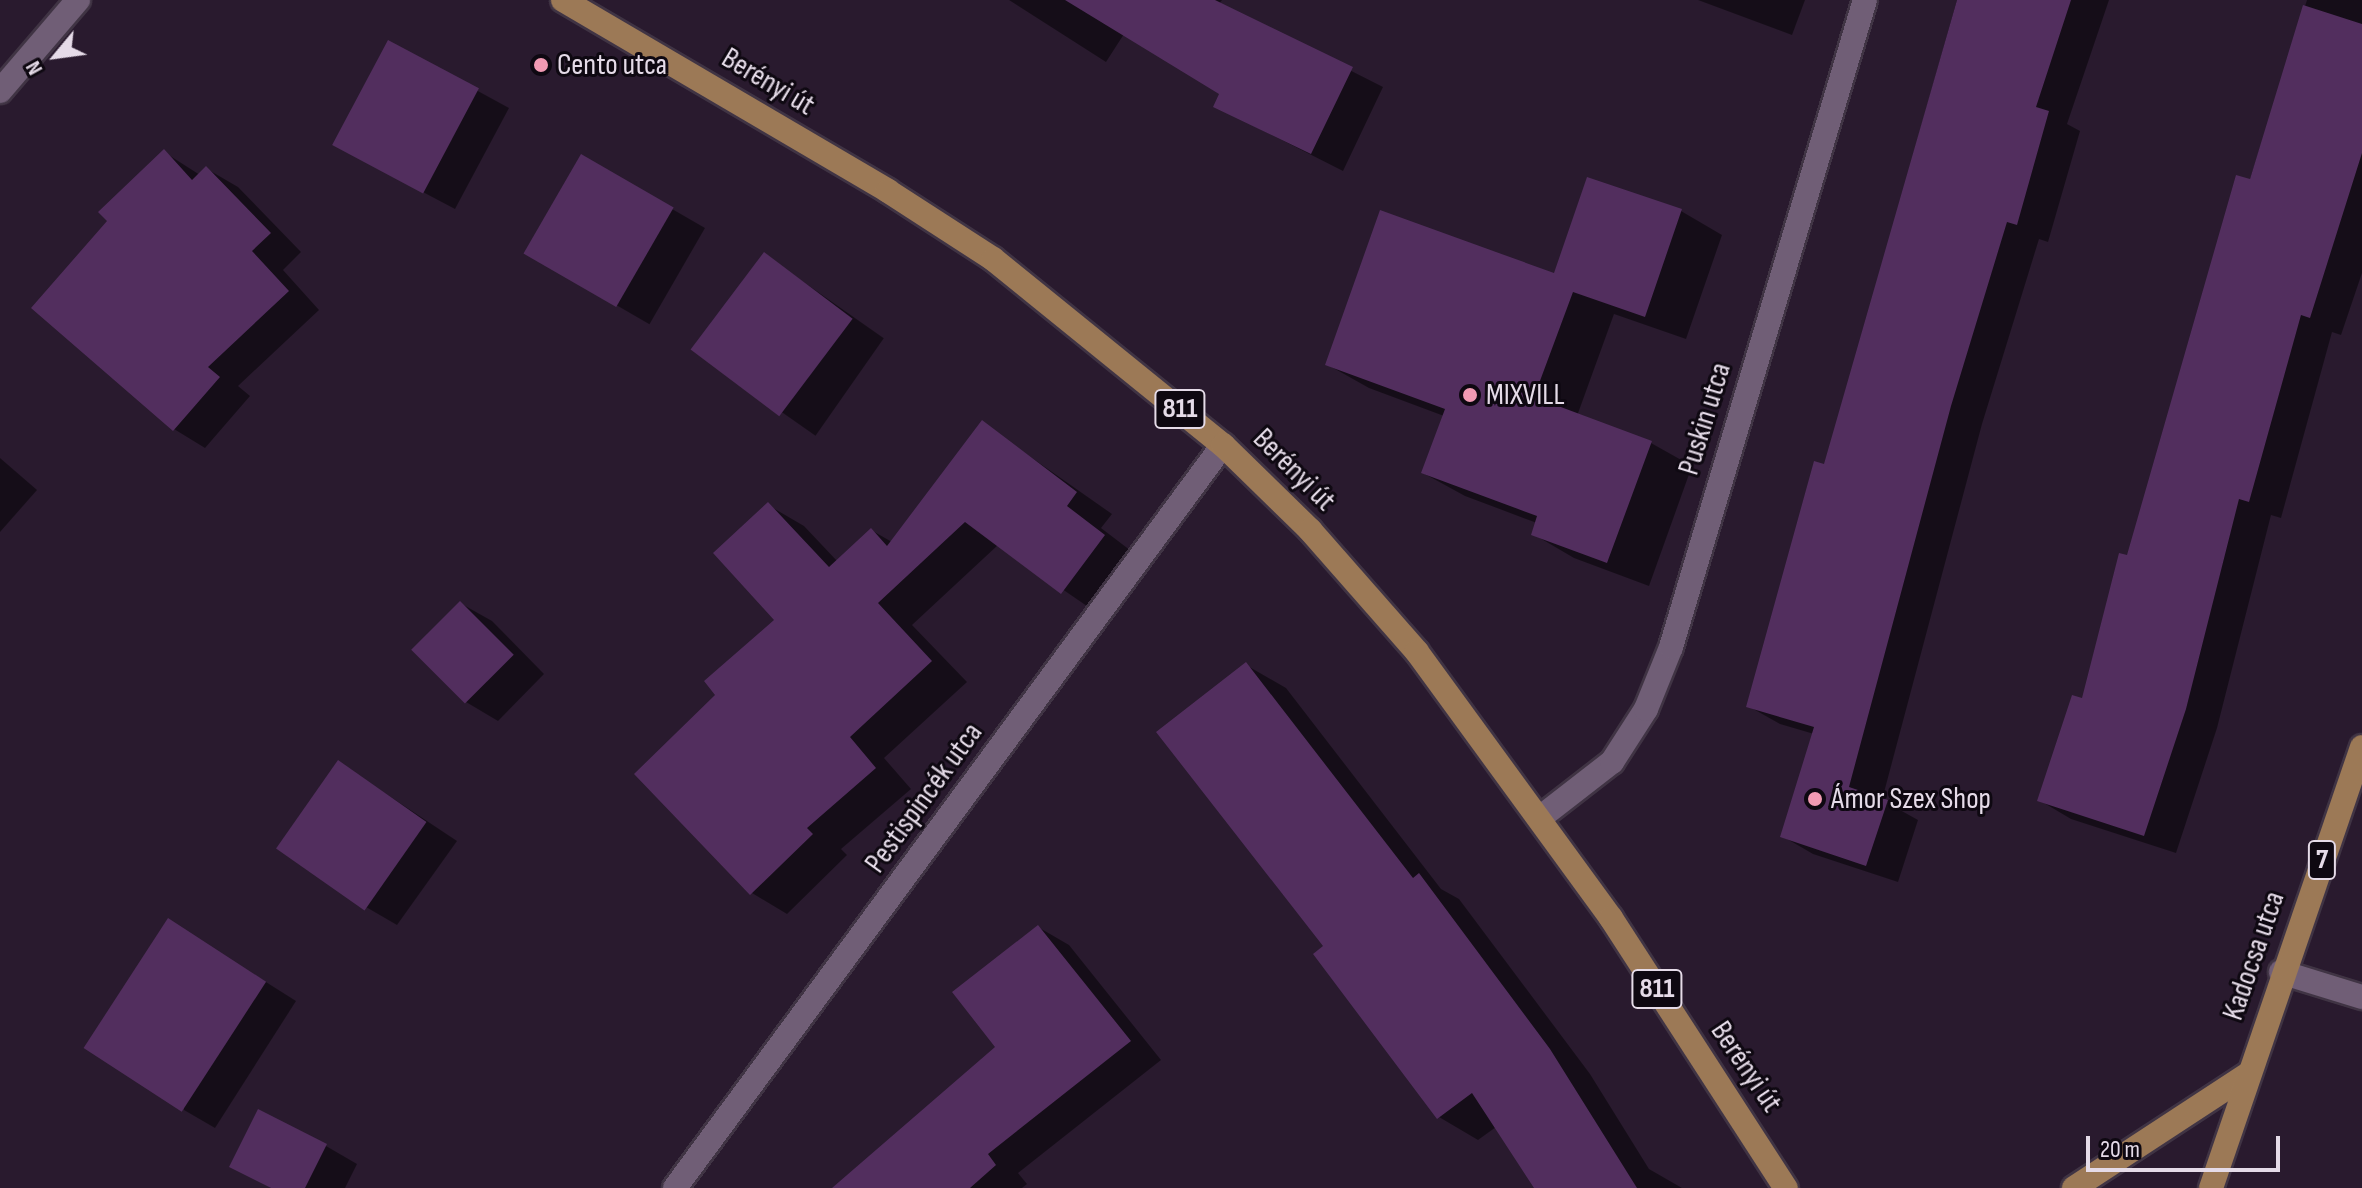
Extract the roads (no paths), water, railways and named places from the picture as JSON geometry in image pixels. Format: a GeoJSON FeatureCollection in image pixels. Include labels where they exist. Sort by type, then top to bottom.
{"type":"FeatureCollection","features":[{"type":"Feature","properties":{"kind":"main road","name":"Berényi út"},"geometry":{"type":"LineString","coordinates":[[563,0],[837,160],[993,259],[1223,445],[1310,530],[1417,652],[1541,817],[1786,1188]]}},
{"type":"Feature","properties":{"kind":"main road","name":"Kadocsa utca"},"geometry":{"type":"LineString","coordinates":[[2211,1188],[2281,972],[2362,747]]}},
{"type":"Feature","properties":{"kind":"main road"},"geometry":{"type":"LineString","coordinates":[[2074,1188],[2247,1075]]}},
{"type":"Feature","properties":{"kind":"main road"},"geometry":{"type":"LineString","coordinates":[[1770,1162],[1805,1188]]}},
{"type":"Feature","properties":{"kind":"street"},"geometry":{"type":"LineString","coordinates":[[0,91],[78,0]]}},
{"type":"Feature","properties":{"kind":"street","name":"Puskin utca"},"geometry":{"type":"LineString","coordinates":[[1541,817],[1612,762],[1646,709],[1671,647],[1865,0]]}},
{"type":"Feature","properties":{"kind":"street","name":"Pestispincék utca"},"geometry":{"type":"LineString","coordinates":[[675,1188],[1223,445]]}},
{"type":"Feature","properties":{"kind":"street"},"geometry":{"type":"LineString","coordinates":[[2281,972],[2362,997]]}},
{"type":"Feature","properties":{"kind":"place","name":"Cento utca"},"geometry":{"type":"Point","coordinates":[541,65]}},
{"type":"Feature","properties":{"kind":"place","name":"MIXVILL"},"geometry":{"type":"Point","coordinates":[1470,395]}},
{"type":"Feature","properties":{"kind":"place","name":"Ámor Szex Shop"},"geometry":{"type":"Point","coordinates":[1815,799]}}]}
